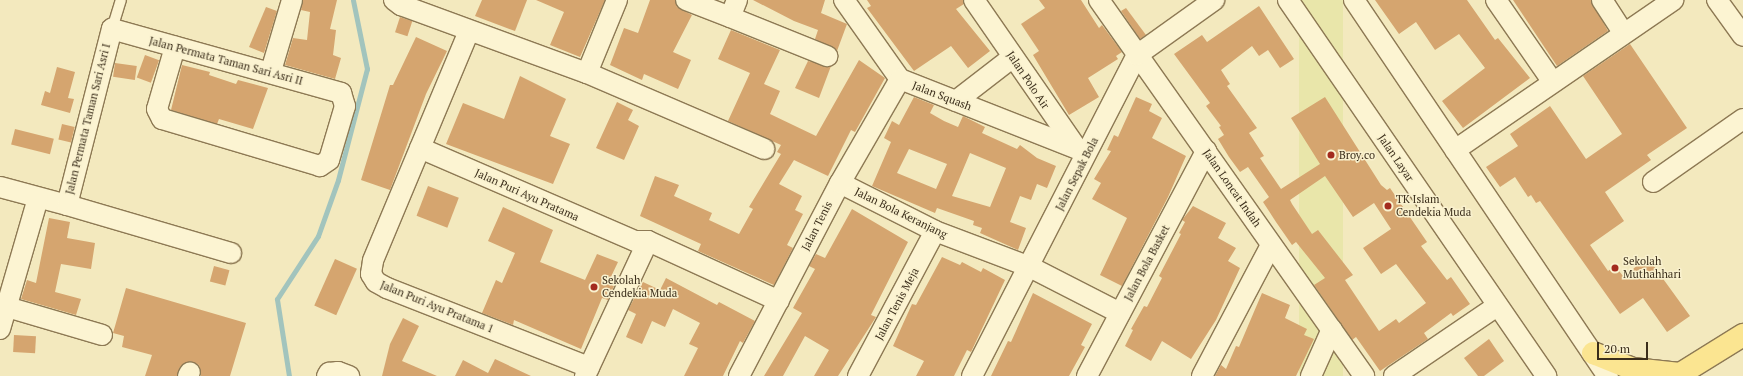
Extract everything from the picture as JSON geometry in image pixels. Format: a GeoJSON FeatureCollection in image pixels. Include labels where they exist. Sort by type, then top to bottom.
{"type":"FeatureCollection","features":[{"type":"Feature","properties":{"kind":"main road"},"geometry":{"type":"LineString","coordinates":[[1593,353],[1632,369],[1679,375],[1743,335]]}},
{"type":"Feature","properties":{"kind":"street"},"geometry":{"type":"LineString","coordinates":[[271,72],[292,0]]}},
{"type":"Feature","properties":{"kind":"street"},"geometry":{"type":"LineString","coordinates":[[394,0],[401,5],[469,31],[587,73],[764,149]]}},
{"type":"Feature","properties":{"kind":"street"},"geometry":{"type":"LineString","coordinates":[[587,73],[617,0]]}},
{"type":"Feature","properties":{"kind":"street"},"geometry":{"type":"LineString","coordinates":[[686,0],[733,8],[827,56]]}},
{"type":"Feature","properties":{"kind":"street","name":"Jalan Squash"},"geometry":{"type":"LineString","coordinates":[[844,0],[900,79],[1081,151]]}},
{"type":"Feature","properties":{"kind":"street","name":"Jalan Polo Air"},"geometry":{"type":"LineString","coordinates":[[974,0],[1081,151]]}},
{"type":"Feature","properties":{"kind":"street","name":"Jalan Loncat Indah"},"geometry":{"type":"LineString","coordinates":[[1099,0],[1364,376]]}},
{"type":"Feature","properties":{"kind":"street","name":"Jalan Sepak Bola"},"geometry":{"type":"LineString","coordinates":[[972,376],[1030,267],[1081,151],[1137,55],[1214,0]]}},
{"type":"Feature","properties":{"kind":"street","name":"Jalan Layar"},"geometry":{"type":"LineString","coordinates":[[1288,0],[1546,376]]}},
{"type":"Feature","properties":{"kind":"street"},"geometry":{"type":"LineString","coordinates":[[1354,0],[1608,376]]}},
{"type":"Feature","properties":{"kind":"street"},"geometry":{"type":"LineString","coordinates":[[1496,0],[1552,81]]}},
{"type":"Feature","properties":{"kind":"street"},"geometry":{"type":"LineString","coordinates":[[1602,0],[1623,32]]}},
{"type":"Feature","properties":{"kind":"street"},"geometry":{"type":"LineString","coordinates":[[1455,150],[1623,32],[1673,0]]}},
{"type":"Feature","properties":{"kind":"street"},"geometry":{"type":"LineString","coordinates":[[1717,0],[1743,36]]}},
{"type":"Feature","properties":{"kind":"street","name":"Jalan Permata Taman Sari Asri II"},"geometry":{"type":"LineString","coordinates":[[112,29],[271,72],[341,93],[345,106],[329,160],[320,166],[162,119],[157,109],[174,47]]}},
{"type":"Feature","properties":{"kind":"street","name":"Jalan Permata Taman Sari Asri I"},"geometry":{"type":"LineString","coordinates":[[0,187],[67,205],[112,29]]}},
{"type":"Feature","properties":{"kind":"street","name":"Jalan Puri Ayu Pratama 1"},"geometry":{"type":"LineString","coordinates":[[469,31],[373,261],[371,274],[376,282],[587,371],[642,245]]}},
{"type":"Feature","properties":{"kind":"street"},"geometry":{"type":"LineString","coordinates":[[956,101],[1013,57]]}},
{"type":"Feature","properties":{"kind":"street","name":"Jalan Tenis"},"geometry":{"type":"LineString","coordinates":[[740,376],[840,183],[900,79]]}},
{"type":"Feature","properties":{"kind":"street"},"geometry":{"type":"LineString","coordinates":[[1653,182],[1743,119]]}},
{"type":"Feature","properties":{"kind":"street","name":"Jalan Puri Ayu Pratama"},"geometry":{"type":"LineString","coordinates":[[420,148],[642,245],[776,306]]}},
{"type":"Feature","properties":{"kind":"street","name":"Jalan Bola Basket"},"geometry":{"type":"LineString","coordinates":[[1087,376],[1206,151]]}},
{"type":"Feature","properties":{"kind":"street","name":"Jalan Bola Keranjang"},"geometry":{"type":"LineString","coordinates":[[840,183],[935,231],[1030,267],[1120,313]]}},
{"type":"Feature","properties":{"kind":"street"},"geometry":{"type":"LineString","coordinates":[[0,329],[38,198]]}},
{"type":"Feature","properties":{"kind":"street"},"geometry":{"type":"LineString","coordinates":[[67,205],[231,253]]}},
{"type":"Feature","properties":{"kind":"street","name":"Jalan Tenis Meja"},"geometry":{"type":"LineString","coordinates":[[858,376],[935,231]]}},
{"type":"Feature","properties":{"kind":"street"},"geometry":{"type":"LineString","coordinates":[[1202,376],[1271,245]]}},
{"type":"Feature","properties":{"kind":"street"},"geometry":{"type":"LineString","coordinates":[[1394,376],[1497,306]]}},
{"type":"Feature","properties":{"kind":"street"},"geometry":{"type":"LineString","coordinates":[[6,307],[102,335]]}},
{"type":"Feature","properties":{"kind":"street"},"geometry":{"type":"LineString","coordinates":[[1310,376],[1332,329]]}},
{"type":"Feature","properties":{"kind":"street"},"geometry":{"type":"LineString","coordinates":[[328,374],[349,376]]}},
{"type":"Feature","properties":{"kind":"lane"},"geometry":{"type":"LineString","coordinates":[[112,29],[121,0]]}},
{"type":"Feature","properties":{"kind":"shaded area"},"geometry":{"type":"Polygon","coordinates":[[[1299,0],[1343,0],[1343,376],[1299,376],[1299,0]]]}},
{"type":"Feature","properties":{"kind":"building"},"geometry":{"type":"Polygon","coordinates":[[[303,0],[337,0],[330,29],[336,30],[333,55],[341,58],[335,79],[285,65],[293,38],[307,40],[310,12],[301,10],[303,0]]]}},
{"type":"Feature","properties":{"kind":"building"},"geometry":{"type":"Polygon","coordinates":[[[482,0],[527,0],[515,31],[475,16],[482,0]]]}},
{"type":"Feature","properties":{"kind":"building"},"geometry":{"type":"Polygon","coordinates":[[[536,0],[605,0],[580,57],[550,45],[564,12],[536,0]]]}},
{"type":"Feature","properties":{"kind":"building"},"geometry":{"type":"Polygon","coordinates":[[[650,0],[675,0],[677,7],[692,15],[673,52],[691,60],[678,89],[644,74],[642,80],[610,65],[624,28],[638,33],[650,0]]]}},
{"type":"Feature","properties":{"kind":"building"},"geometry":{"type":"Polygon","coordinates":[[[753,0],[825,0],[821,13],[847,24],[837,51],[815,39],[818,30],[794,21],[753,0]]]}},
{"type":"Feature","properties":{"kind":"building"},"geometry":{"type":"Polygon","coordinates":[[[867,0],[963,0],[964,4],[956,9],[990,51],[968,68],[951,46],[914,71],[867,8],[871,6],[867,0]]]}},
{"type":"Feature","properties":{"kind":"building"},"geometry":{"type":"Polygon","coordinates":[[[1039,0],[1081,0],[1099,28],[1102,25],[1122,52],[1116,56],[1118,59],[1088,78],[1099,97],[1069,115],[1033,55],[1039,51],[1021,24],[1045,8],[1039,0]]]}},
{"type":"Feature","properties":{"kind":"building"},"geometry":{"type":"Polygon","coordinates":[[[1375,0],[1467,0],[1495,40],[1498,38],[1530,78],[1463,128],[1442,101],[1485,68],[1459,34],[1435,50],[1416,22],[1399,34],[1375,0]]]}},
{"type":"Feature","properties":{"kind":"building"},"geometry":{"type":"Polygon","coordinates":[[[1513,0],[1591,0],[1608,31],[1557,66],[1513,0]]]}},
{"type":"Feature","properties":{"kind":"building"},"geometry":{"type":"Polygon","coordinates":[[[1259,6],[1294,59],[1280,68],[1268,50],[1259,56],[1252,46],[1221,70],[1230,84],[1227,86],[1257,128],[1249,133],[1264,156],[1260,158],[1281,189],[1320,164],[1291,118],[1325,97],[1381,185],[1387,190],[1390,188],[1427,242],[1421,246],[1447,280],[1451,277],[1470,304],[1453,316],[1451,313],[1424,333],[1428,339],[1380,371],[1356,337],[1352,340],[1314,285],[1325,278],[1296,242],[1292,245],[1276,222],[1263,202],[1269,197],[1248,167],[1240,172],[1218,139],[1224,135],[1219,127],[1221,126],[1206,106],[1210,103],[1174,54],[1202,35],[1207,42],[1259,6]],[[1325,176],[1290,200],[1312,234],[1318,230],[1353,275],[1345,280],[1379,331],[1396,319],[1399,323],[1426,303],[1396,264],[1381,274],[1363,248],[1391,229],[1374,203],[1353,217],[1325,176]]]}},
{"type":"Feature","properties":{"kind":"building"},"geometry":{"type":"Polygon","coordinates":[[[266,7],[277,11],[264,53],[249,47],[266,7]]]}},
{"type":"Feature","properties":{"kind":"building"},"geometry":{"type":"Polygon","coordinates":[[[1126,8],[1146,35],[1140,39],[1121,11],[1126,8]]]}},
{"type":"Feature","properties":{"kind":"building"},"geometry":{"type":"Polygon","coordinates":[[[400,17],[412,21],[407,36],[395,32],[400,17]]]}},
{"type":"Feature","properties":{"kind":"building"},"geometry":{"type":"Polygon","coordinates":[[[731,30],[780,50],[764,84],[780,91],[770,114],[816,136],[859,60],[885,78],[855,132],[851,130],[828,176],[794,160],[779,184],[802,196],[795,210],[803,214],[787,245],[793,248],[774,285],[698,251],[701,244],[640,216],[655,176],[679,185],[674,196],[712,213],[709,220],[739,234],[753,209],[749,207],[781,154],[777,152],[781,145],[728,121],[750,73],[718,59],[731,30]]]}},
{"type":"Feature","properties":{"kind":"building"},"geometry":{"type":"Polygon","coordinates":[[[416,37],[447,51],[426,94],[390,190],[361,180],[390,85],[393,85],[416,37]]]}},
{"type":"Feature","properties":{"kind":"building"},"geometry":{"type":"Polygon","coordinates":[[[1630,44],[1687,128],[1647,155],[1651,160],[1605,192],[1624,221],[1590,245],[1608,271],[1615,266],[1623,276],[1648,258],[1690,316],[1667,332],[1643,298],[1620,314],[1540,201],[1536,203],[1531,195],[1528,197],[1515,177],[1500,187],[1486,167],[1518,146],[1510,134],[1550,106],[1586,159],[1622,134],[1583,76],[1630,44]]]}},
{"type":"Feature","properties":{"kind":"building"},"geometry":{"type":"Polygon","coordinates":[[[145,55],[159,60],[151,83],[137,78],[145,55]]]}},
{"type":"Feature","properties":{"kind":"building"},"geometry":{"type":"Polygon","coordinates":[[[808,61],[831,66],[819,98],[795,88],[808,61]]]}},
{"type":"Feature","properties":{"kind":"building"},"geometry":{"type":"Polygon","coordinates":[[[115,63],[137,66],[135,80],[113,77],[115,63]]]}},
{"type":"Feature","properties":{"kind":"building"},"geometry":{"type":"Polygon","coordinates":[[[182,65],[210,72],[209,75],[236,84],[238,80],[268,88],[253,129],[219,119],[217,124],[171,110],[182,65]]]}},
{"type":"Feature","properties":{"kind":"building"},"geometry":{"type":"Polygon","coordinates":[[[57,67],[75,72],[68,98],[74,99],[70,113],[41,105],[45,91],[50,93],[57,67]]]}},
{"type":"Feature","properties":{"kind":"building"},"geometry":{"type":"Polygon","coordinates":[[[520,76],[566,99],[550,136],[570,144],[553,184],[446,144],[463,103],[504,119],[520,76]]]}},
{"type":"Feature","properties":{"kind":"building"},"geometry":{"type":"Polygon","coordinates":[[[914,97],[934,105],[930,113],[944,121],[958,127],[963,116],[985,127],[982,133],[1017,149],[1020,145],[1037,158],[1056,166],[1047,188],[1037,184],[1031,200],[1020,196],[1010,222],[1026,228],[1018,250],[980,233],[982,228],[973,225],[974,221],[937,208],[935,213],[872,186],[891,142],[884,138],[892,121],[899,125],[914,97]],[[909,149],[897,173],[936,189],[947,164],[909,149]],[[970,153],[952,196],[990,207],[1006,168],[970,153]]]}},
{"type":"Feature","properties":{"kind":"building"},"geometry":{"type":"Polygon","coordinates":[[[1136,97],[1152,104],[1149,111],[1162,118],[1152,138],[1186,156],[1168,197],[1122,286],[1100,275],[1127,218],[1092,199],[1101,183],[1094,179],[1111,151],[1107,150],[1114,135],[1118,137],[1136,97]]]}},
{"type":"Feature","properties":{"kind":"building"},"geometry":{"type":"Polygon","coordinates":[[[617,102],[633,110],[628,120],[639,126],[624,160],[596,148],[617,102]]]}},
{"type":"Feature","properties":{"kind":"building"},"geometry":{"type":"Polygon","coordinates":[[[62,124],[75,127],[71,143],[58,140],[62,124]]]}},
{"type":"Feature","properties":{"kind":"building"},"geometry":{"type":"Polygon","coordinates":[[[15,129],[54,139],[50,154],[11,145],[15,129]]]}},
{"type":"Feature","properties":{"kind":"building"},"geometry":{"type":"Polygon","coordinates":[[[428,186],[459,198],[447,228],[417,216],[428,186]]]}},
{"type":"Feature","properties":{"kind":"building"},"geometry":{"type":"Polygon","coordinates":[[[1193,206],[1226,223],[1218,238],[1236,248],[1228,261],[1240,268],[1216,320],[1191,359],[1162,341],[1151,361],[1125,346],[1133,330],[1131,329],[1144,306],[1147,307],[1162,278],[1159,276],[1181,234],[1179,233],[1185,222],[1182,220],[1193,206]]]}},
{"type":"Feature","properties":{"kind":"building"},"geometry":{"type":"Polygon","coordinates":[[[503,207],[553,230],[540,262],[585,280],[597,254],[618,262],[608,283],[614,286],[608,300],[602,298],[581,349],[514,320],[513,325],[482,313],[496,280],[502,283],[515,253],[488,241],[503,207]]]}},
{"type":"Feature","properties":{"kind":"building"},"geometry":{"type":"Polygon","coordinates":[[[852,209],[908,242],[871,315],[876,317],[838,376],[814,376],[829,350],[805,336],[783,376],[764,376],[802,313],[793,308],[815,269],[809,266],[816,254],[825,258],[852,209]]]}},
{"type":"Feature","properties":{"kind":"building"},"geometry":{"type":"Polygon","coordinates":[[[49,218],[70,222],[67,238],[95,243],[91,269],[61,264],[55,292],[81,299],[76,315],[21,299],[27,280],[36,283],[49,218]]]}},
{"type":"Feature","properties":{"kind":"building"},"geometry":{"type":"Polygon","coordinates":[[[942,257],[960,265],[962,262],[981,272],[983,268],[1005,280],[971,352],[967,350],[954,376],[916,376],[924,361],[893,346],[912,304],[916,305],[942,257]]]}},
{"type":"Feature","properties":{"kind":"building"},"geometry":{"type":"Polygon","coordinates":[[[335,259],[357,269],[336,315],[314,306],[335,259]]]}},
{"type":"Feature","properties":{"kind":"building"},"geometry":{"type":"Polygon","coordinates":[[[214,266],[229,270],[225,286],[210,281],[214,266]]]}},
{"type":"Feature","properties":{"kind":"building"},"geometry":{"type":"Polygon","coordinates":[[[666,278],[717,305],[719,302],[755,321],[743,343],[740,341],[723,376],[684,376],[698,348],[689,344],[700,323],[673,309],[665,327],[652,321],[642,344],[626,337],[636,314],[628,310],[643,282],[660,290],[666,278]]]}},
{"type":"Feature","properties":{"kind":"building"},"geometry":{"type":"Polygon","coordinates":[[[126,288],[246,323],[230,376],[201,376],[199,365],[190,361],[180,367],[177,376],[145,376],[152,355],[122,347],[124,336],[113,333],[126,288]]]}},
{"type":"Feature","properties":{"kind":"building"},"geometry":{"type":"Polygon","coordinates":[[[1033,293],[1092,324],[1081,345],[1085,347],[1069,376],[991,376],[1008,341],[1011,342],[1033,293]]]}},
{"type":"Feature","properties":{"kind":"building"},"geometry":{"type":"Polygon","coordinates":[[[1262,293],[1290,305],[1285,318],[1307,329],[1304,335],[1314,339],[1296,376],[1215,376],[1221,365],[1226,369],[1236,346],[1239,347],[1262,293]]]}},
{"type":"Feature","properties":{"kind":"building"},"geometry":{"type":"Polygon","coordinates":[[[403,318],[419,326],[402,361],[437,376],[382,376],[390,344],[403,318]]]}},
{"type":"Feature","properties":{"kind":"building"},"geometry":{"type":"Polygon","coordinates":[[[14,335],[36,336],[35,353],[13,352],[14,335]]]}},
{"type":"Feature","properties":{"kind":"building"},"geometry":{"type":"Polygon","coordinates":[[[1489,339],[1504,361],[1484,376],[1478,376],[1464,358],[1489,339]]]}},
{"type":"Feature","properties":{"kind":"building"},"geometry":{"type":"Polygon","coordinates":[[[495,359],[531,376],[455,376],[463,360],[488,373],[495,359]]]}},
{"type":"Feature","properties":{"kind":"waterway"},"geometry":{"type":"LineString","coordinates":[[289,376],[277,299],[318,236],[338,180],[367,69],[353,0]]}},
{"type":"Feature","properties":{"kind":"place","name":"Broy.co"},"geometry":{"type":"Point","coordinates":[1331,155]}},
{"type":"Feature","properties":{"kind":"place","name":"TK Islam Cendekia Muda"},"geometry":{"type":"Point","coordinates":[1388,206]}},
{"type":"Feature","properties":{"kind":"place","name":"Sekolah Muthahhari"},"geometry":{"type":"Point","coordinates":[1615,268]}},
{"type":"Feature","properties":{"kind":"place","name":"Sekolah Cendekia Muda"},"geometry":{"type":"Point","coordinates":[594,287]}}]}
